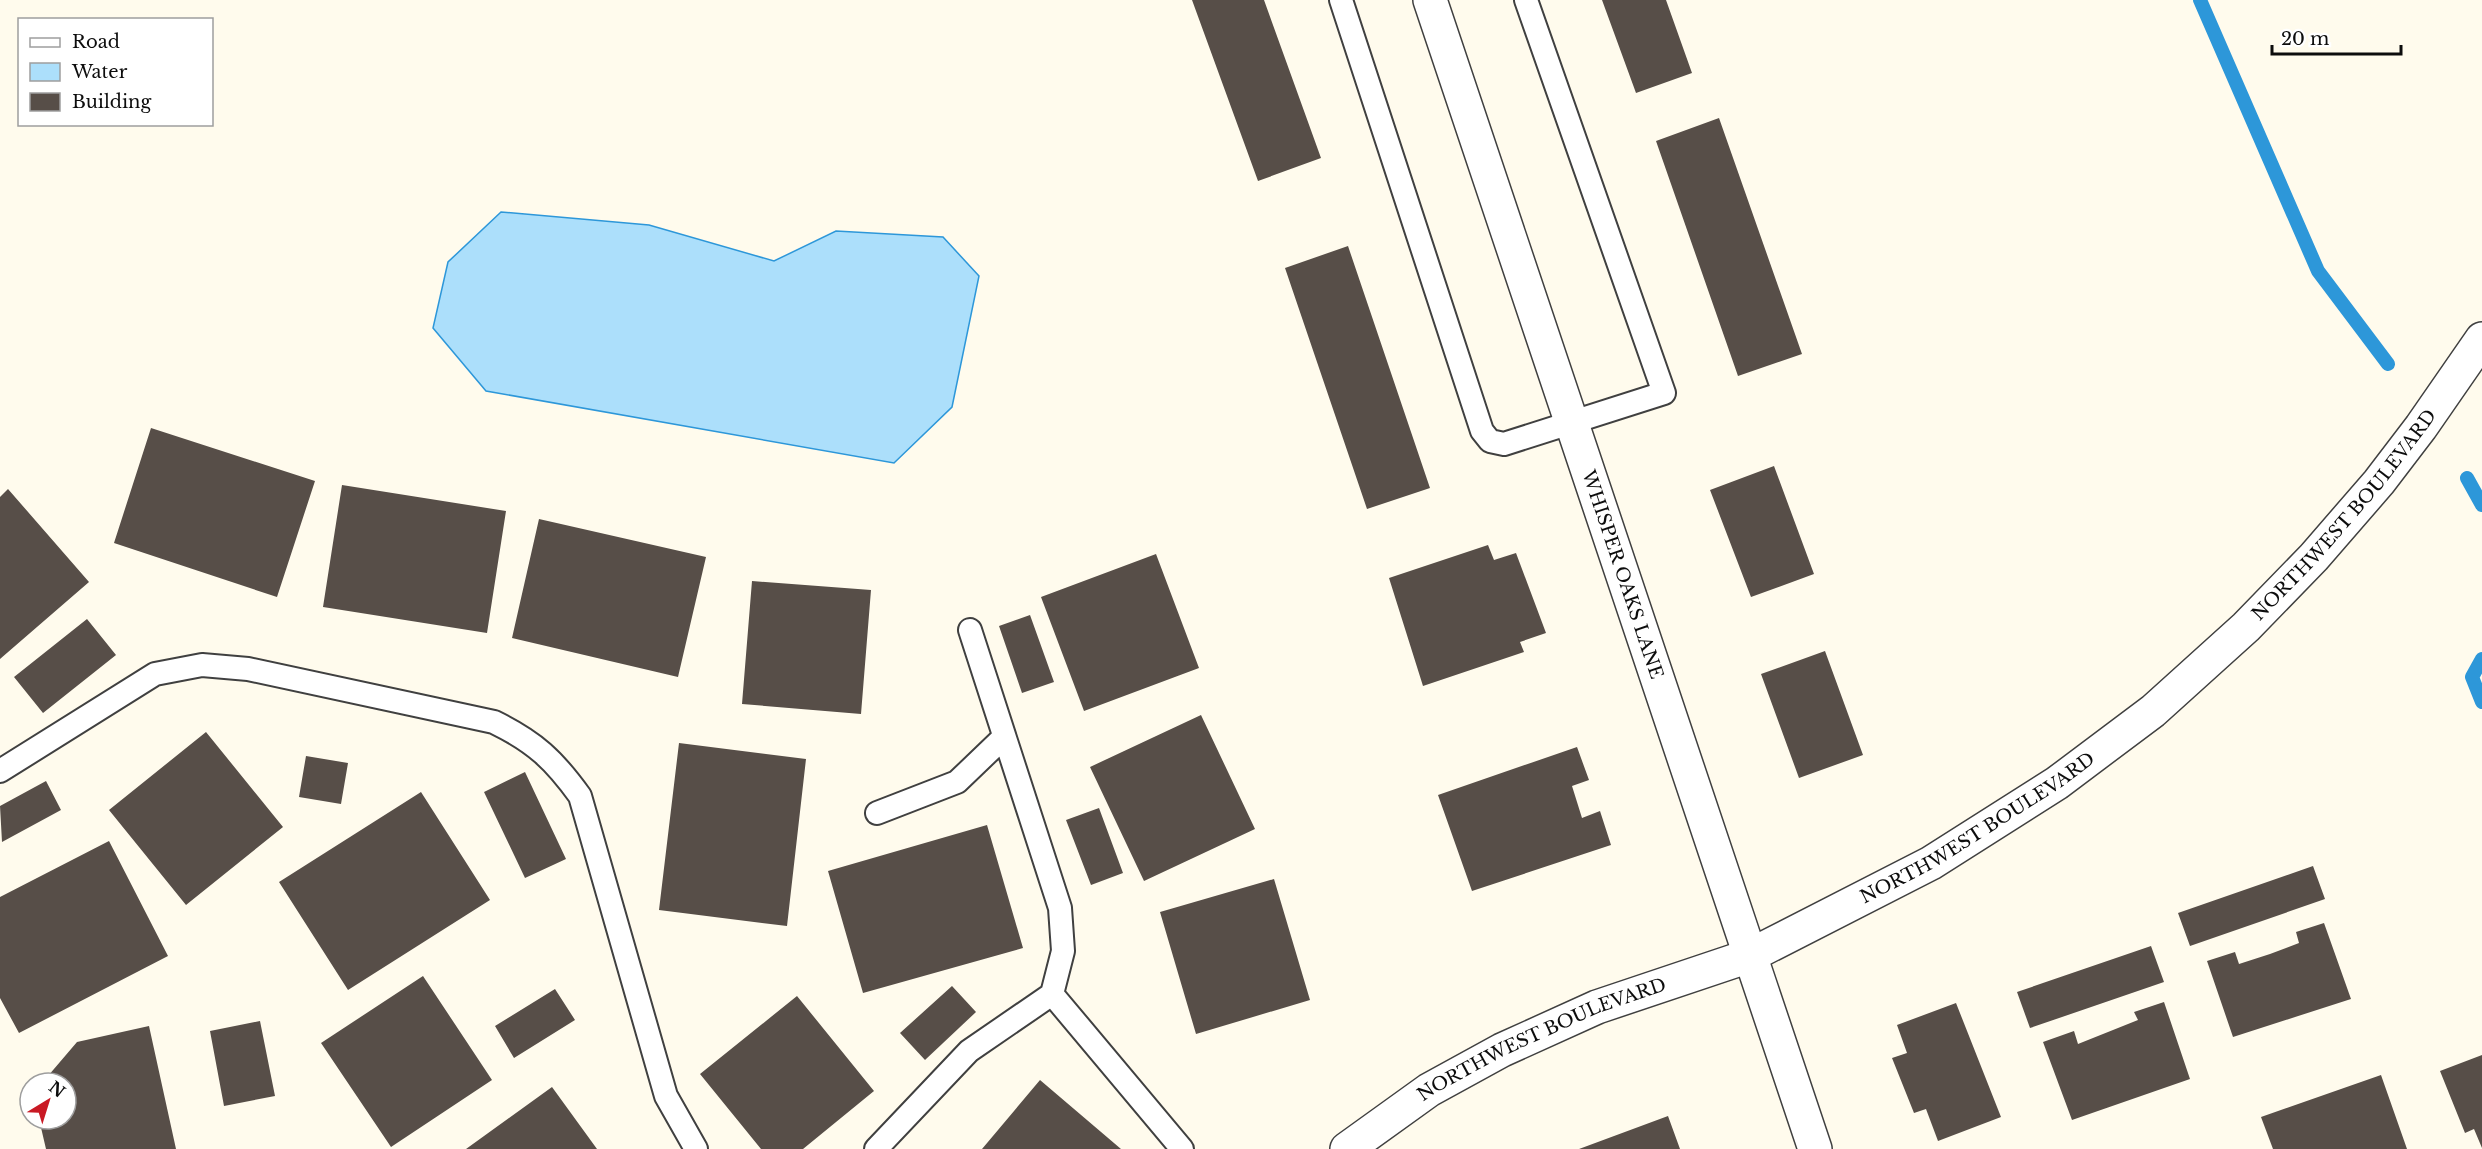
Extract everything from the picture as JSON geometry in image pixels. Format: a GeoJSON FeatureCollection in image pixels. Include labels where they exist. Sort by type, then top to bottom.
{"type":"FeatureCollection","features":[{"type":"Feature","properties":{"kind":"street","name":"WHISPER OAKS LANE"},"geometry":{"type":"LineString","coordinates":[[1430,0],[1815,1149]]}},
{"type":"Feature","properties":{"kind":"street","name":"NORTHWEST BOULEVARD"},"geometry":{"type":"LineString","coordinates":[[1347,1149],[1429,1090],[1502,1050],[1597,1006],[1749,956],[1931,863],[2057,783],[2153,711],[2246,627],[2314,557],[2393,464],[2482,339]]}},
{"type":"Feature","properties":{"kind":"lane"},"geometry":{"type":"LineString","coordinates":[[1341,0],[1482,432],[1490,441],[1504,444],[1664,393],[1526,0]]}},
{"type":"Feature","properties":{"kind":"lane"},"geometry":{"type":"LineString","coordinates":[[876,1149],[969,1051],[1052,994],[1063,951],[1060,908],[970,630]]}},
{"type":"Feature","properties":{"kind":"lane"},"geometry":{"type":"LineString","coordinates":[[0,771],[155,674],[202,665],[248,669],[494,722],[526,737],[559,768],[580,796],[666,1096],[696,1149]]}},
{"type":"Feature","properties":{"kind":"lane"},"geometry":{"type":"LineString","coordinates":[[877,813],[957,782],[1004,737]]}},
{"type":"Feature","properties":{"kind":"lane"},"geometry":{"type":"LineString","coordinates":[[1052,994],[1182,1149]]}},
{"type":"Feature","properties":{"kind":"water"},"geometry":{"type":"Polygon","coordinates":[[[501,212],[649,225],[774,261],[836,231],[943,237],[979,276],[952,407],[894,463],[486,391],[433,328],[448,262],[501,212]]]}},
{"type":"Feature","properties":{"kind":"building"},"geometry":{"type":"Polygon","coordinates":[[[1192,0],[1264,0],[1321,158],[1258,181],[1192,0]]]}},
{"type":"Feature","properties":{"kind":"building"},"geometry":{"type":"Polygon","coordinates":[[[1602,0],[1666,0],[1692,73],[1636,93],[1602,0]]]}},
{"type":"Feature","properties":{"kind":"building"},"geometry":{"type":"Polygon","coordinates":[[[1719,118],[1802,354],[1738,376],[1656,141],[1719,118]]]}},
{"type":"Feature","properties":{"kind":"building"},"geometry":{"type":"Polygon","coordinates":[[[1348,246],[1430,488],[1367,509],[1285,268],[1348,246]]]}},
{"type":"Feature","properties":{"kind":"building"},"geometry":{"type":"Polygon","coordinates":[[[151,428],[315,481],[277,597],[114,543],[151,428]]]}},
{"type":"Feature","properties":{"kind":"building"},"geometry":{"type":"Polygon","coordinates":[[[1774,466],[1814,574],[1751,597],[1710,490],[1774,466]]]}},
{"type":"Feature","properties":{"kind":"building"},"geometry":{"type":"Polygon","coordinates":[[[342,485],[506,511],[487,633],[323,607],[342,485]]]}},
{"type":"Feature","properties":{"kind":"building"},"geometry":{"type":"Polygon","coordinates":[[[8,489],[89,582],[0,659],[0,497],[8,489]]]}},
{"type":"Feature","properties":{"kind":"building"},"geometry":{"type":"Polygon","coordinates":[[[539,519],[706,557],[678,677],[512,638],[539,519]]]}},
{"type":"Feature","properties":{"kind":"building"},"geometry":{"type":"Polygon","coordinates":[[[1488,545],[1494,560],[1516,553],[1546,633],[1520,642],[1524,652],[1423,686],[1389,578],[1488,545]]]}},
{"type":"Feature","properties":{"kind":"building"},"geometry":{"type":"Polygon","coordinates":[[[1156,554],[1199,668],[1084,711],[1041,597],[1156,554]]]}},
{"type":"Feature","properties":{"kind":"building"},"geometry":{"type":"Polygon","coordinates":[[[752,581],[871,590],[861,714],[742,704],[752,581]]]}},
{"type":"Feature","properties":{"kind":"building"},"geometry":{"type":"Polygon","coordinates":[[[1030,615],[1054,682],[1022,693],[999,626],[1030,615]]]}},
{"type":"Feature","properties":{"kind":"building"},"geometry":{"type":"Polygon","coordinates":[[[87,619],[116,655],[43,713],[14,677],[87,619]]]}},
{"type":"Feature","properties":{"kind":"building"},"geometry":{"type":"Polygon","coordinates":[[[1825,651],[1863,755],[1799,778],[1761,674],[1825,651]]]}},
{"type":"Feature","properties":{"kind":"building"},"geometry":{"type":"Polygon","coordinates":[[[1201,715],[1255,829],[1144,881],[1090,767],[1201,715]]]}},
{"type":"Feature","properties":{"kind":"building"},"geometry":{"type":"Polygon","coordinates":[[[206,732],[283,827],[186,905],[109,810],[206,732]]]}},
{"type":"Feature","properties":{"kind":"building"},"geometry":{"type":"Polygon","coordinates":[[[679,743],[806,759],[787,926],[659,910],[679,743]]]}},
{"type":"Feature","properties":{"kind":"building"},"geometry":{"type":"Polygon","coordinates":[[[1577,747],[1589,780],[1572,786],[1582,818],[1600,811],[1611,845],[1472,891],[1438,795],[1577,747]]]}},
{"type":"Feature","properties":{"kind":"building"},"geometry":{"type":"Polygon","coordinates":[[[306,756],[348,763],[341,804],[299,797],[306,756]]]}},
{"type":"Feature","properties":{"kind":"building"},"geometry":{"type":"Polygon","coordinates":[[[525,772],[566,859],[525,878],[484,792],[525,772]]]}},
{"type":"Feature","properties":{"kind":"building"},"geometry":{"type":"Polygon","coordinates":[[[46,781],[61,810],[2,842],[0,806],[46,781]]]}},
{"type":"Feature","properties":{"kind":"building"},"geometry":{"type":"Polygon","coordinates":[[[421,792],[490,900],[348,990],[279,882],[421,792]]]}},
{"type":"Feature","properties":{"kind":"building"},"geometry":{"type":"Polygon","coordinates":[[[1099,808],[1123,873],[1091,885],[1066,820],[1099,808]]]}},
{"type":"Feature","properties":{"kind":"building"},"geometry":{"type":"Polygon","coordinates":[[[987,825],[1023,948],[863,993],[828,871],[987,825]]]}},
{"type":"Feature","properties":{"kind":"building"},"geometry":{"type":"Polygon","coordinates":[[[109,841],[168,956],[19,1033],[0,998],[0,897],[109,841]]]}},
{"type":"Feature","properties":{"kind":"building"},"geometry":{"type":"Polygon","coordinates":[[[2313,866],[2325,899],[2190,946],[2178,913],[2313,866]]]}},
{"type":"Feature","properties":{"kind":"building"},"geometry":{"type":"Polygon","coordinates":[[[1274,879],[1310,1000],[1196,1034],[1160,912],[1274,879]]]}},
{"type":"Feature","properties":{"kind":"building"},"geometry":{"type":"Polygon","coordinates":[[[2324,923],[2351,999],[2233,1037],[2207,961],[2235,952],[2239,964],[2270,954],[2299,943],[2296,932],[2324,923]]]}},
{"type":"Feature","properties":{"kind":"building"},"geometry":{"type":"Polygon","coordinates":[[[2151,946],[2164,982],[2030,1028],[2017,992],[2151,946]]]}},
{"type":"Feature","properties":{"kind":"building"},"geometry":{"type":"Polygon","coordinates":[[[423,976],[492,1080],[391,1147],[321,1043],[423,976]]]}},
{"type":"Feature","properties":{"kind":"building"},"geometry":{"type":"Polygon","coordinates":[[[952,986],[976,1012],[925,1060],[900,1033],[952,986]]]}},
{"type":"Feature","properties":{"kind":"building"},"geometry":{"type":"Polygon","coordinates":[[[555,989],[575,1020],[514,1058],[495,1026],[555,989]]]}},
{"type":"Feature","properties":{"kind":"building"},"geometry":{"type":"Polygon","coordinates":[[[797,996],[874,1091],[803,1149],[761,1149],[700,1074],[797,996]]]}},
{"type":"Feature","properties":{"kind":"building"},"geometry":{"type":"Polygon","coordinates":[[[2164,1002],[2190,1079],[2072,1120],[2043,1042],[2074,1031],[2078,1044],[2138,1020],[2134,1012],[2164,1002]]]}},
{"type":"Feature","properties":{"kind":"building"},"geometry":{"type":"Polygon","coordinates":[[[1956,1003],[2001,1117],[1938,1141],[1926,1109],[1914,1113],[1892,1058],[1907,1053],[1897,1025],[1956,1003]]]}},
{"type":"Feature","properties":{"kind":"building"},"geometry":{"type":"Polygon","coordinates":[[[260,1021],[275,1096],[224,1106],[210,1031],[260,1021]]]}},
{"type":"Feature","properties":{"kind":"building"},"geometry":{"type":"Polygon","coordinates":[[[149,1026],[176,1149],[46,1149],[42,1131],[78,1131],[78,1071],[52,1071],[77,1042],[149,1026]]]}},
{"type":"Feature","properties":{"kind":"building"},"geometry":{"type":"Polygon","coordinates":[[[2482,1055],[2482,1148],[2474,1129],[2465,1133],[2440,1071],[2482,1055]]]}},
{"type":"Feature","properties":{"kind":"building"},"geometry":{"type":"Polygon","coordinates":[[[2381,1075],[2407,1149],[2273,1149],[2261,1117],[2381,1075]]]}},
{"type":"Feature","properties":{"kind":"building"},"geometry":{"type":"Polygon","coordinates":[[[1040,1080],[1121,1149],[982,1149],[1040,1080]]]}},
{"type":"Feature","properties":{"kind":"building"},"geometry":{"type":"Polygon","coordinates":[[[552,1087],[597,1149],[466,1149],[552,1087]]]}},
{"type":"Feature","properties":{"kind":"building"},"geometry":{"type":"Polygon","coordinates":[[[1668,1116],[1680,1149],[1579,1149],[1668,1116]]]}},
{"type":"Feature","properties":{"kind":"waterway"},"geometry":{"type":"LineString","coordinates":[[2200,0],[2318,271],[2388,364]]}},
{"type":"Feature","properties":{"kind":"waterway"},"geometry":{"type":"LineString","coordinates":[[2467,478],[2482,505]]}},
{"type":"Feature","properties":{"kind":"waterway"},"geometry":{"type":"LineString","coordinates":[[2482,659],[2472,677],[2482,702]]}}]}
